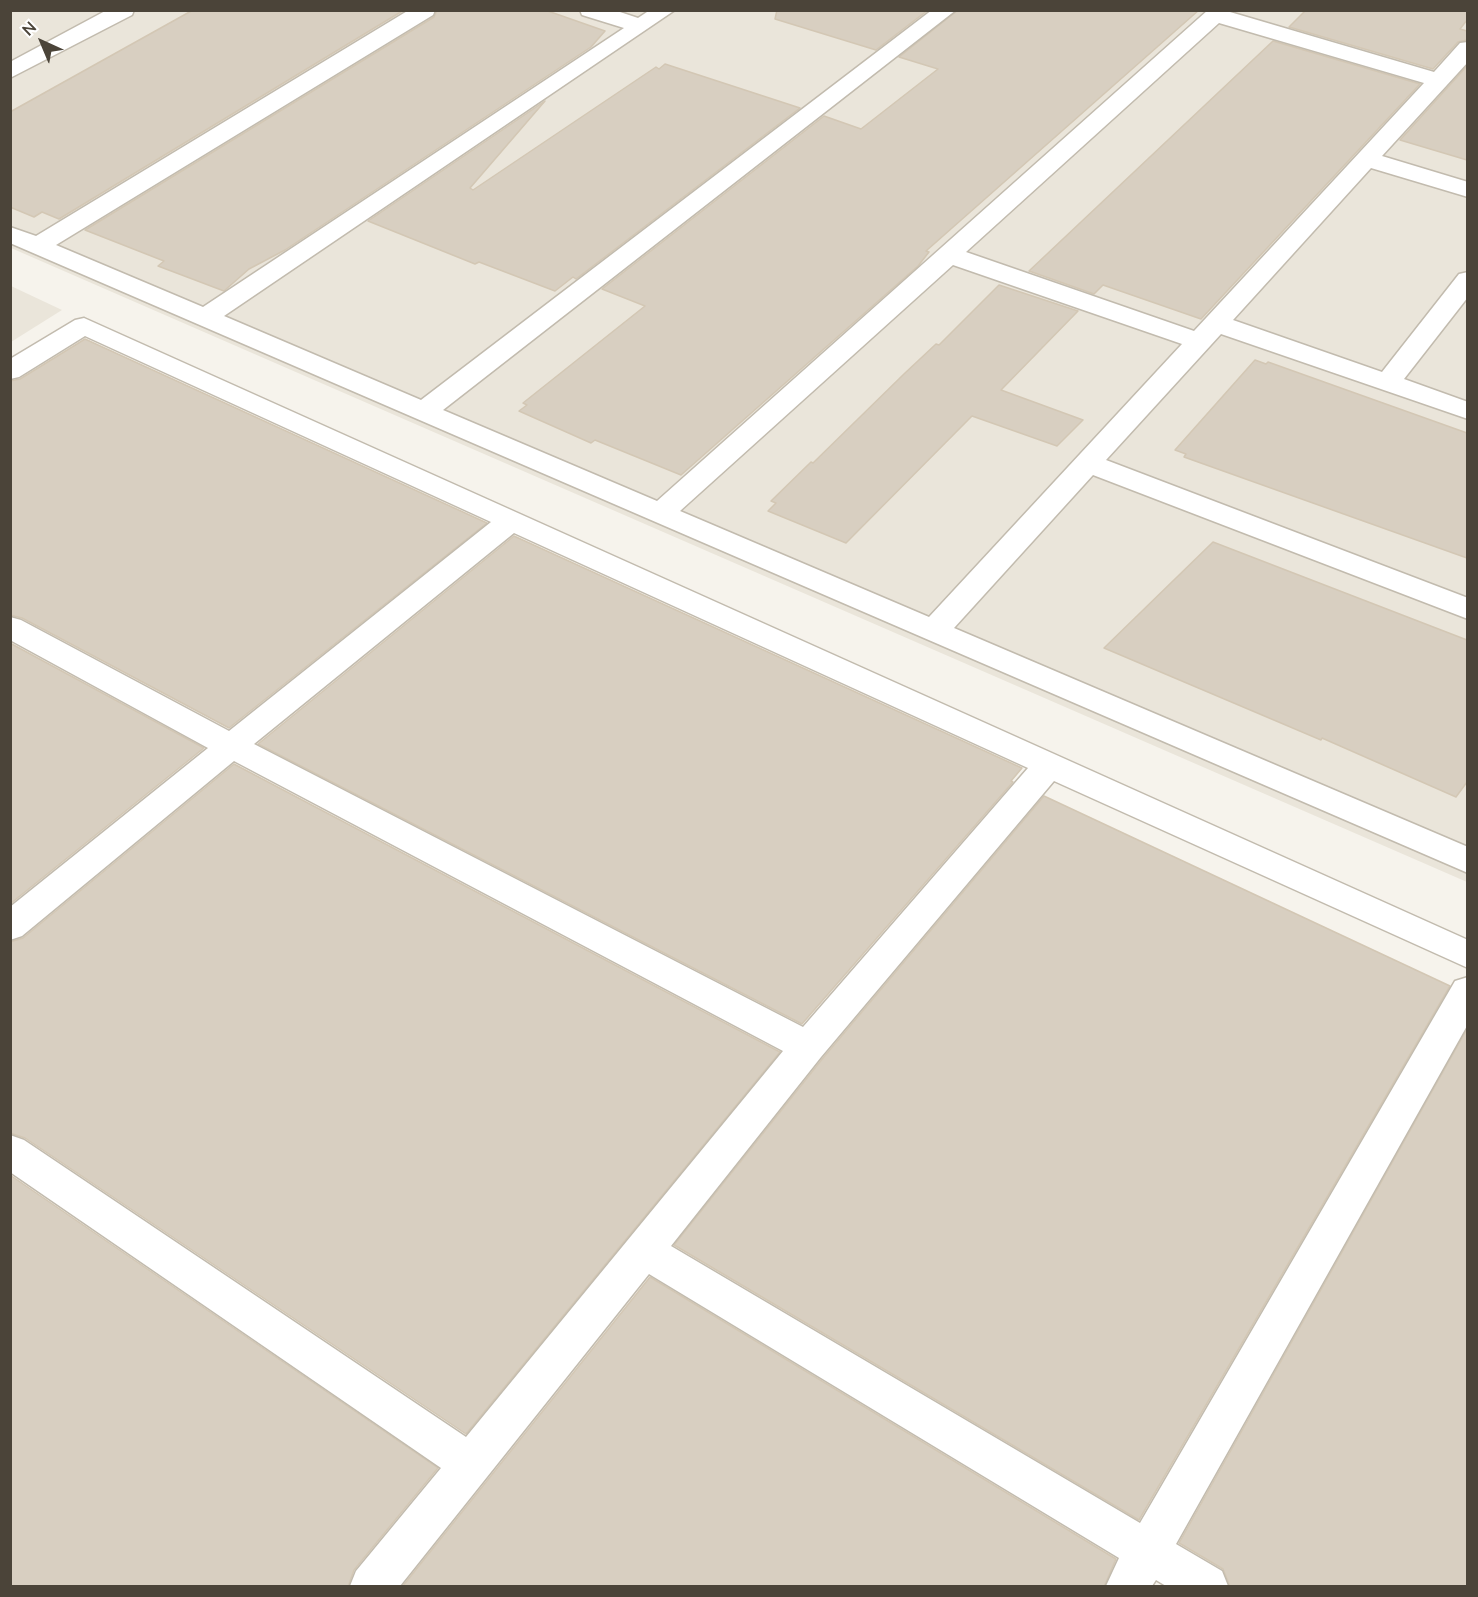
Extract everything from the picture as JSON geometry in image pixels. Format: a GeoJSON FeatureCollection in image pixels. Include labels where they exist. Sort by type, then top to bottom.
{"type":"FeatureCollection","features":[{"type":"Feature","properties":{"kind":"street"},"geometry":{"type":"LineString","coordinates":[[17,62],[124,10]]}},
{"type":"Feature","properties":{"kind":"street"},"geometry":{"type":"LineString","coordinates":[[38,245],[425,10]]}},
{"type":"Feature","properties":{"kind":"street"},"geometry":{"type":"LineString","coordinates":[[590,10],[641,26]]}},
{"type":"Feature","properties":{"kind":"street"},"geometry":{"type":"LineString","coordinates":[[206,317],[665,10]]}},
{"type":"Feature","properties":{"kind":"street"},"geometry":{"type":"LineString","coordinates":[[424,411],[946,10]]}},
{"type":"Feature","properties":{"kind":"street"},"geometry":{"type":"LineString","coordinates":[[661,513],[1219,13],[1438,80]]}},
{"type":"Feature","properties":{"kind":"street"},"geometry":{"type":"LineString","coordinates":[[933,632],[1438,80],[1466,53]]}},
{"type":"Feature","properties":{"kind":"street"},"geometry":{"type":"LineString","coordinates":[[1366,159],[1467,190]]}},
{"type":"Feature","properties":{"kind":"street"},"geometry":{"type":"LineString","coordinates":[[10,234],[933,632],[1463,850]]}},
{"type":"Feature","properties":{"kind":"street"},"geometry":{"type":"LineString","coordinates":[[949,255],[1387,383],[1467,411]]}},
{"type":"Feature","properties":{"kind":"street"},"geometry":{"type":"LineString","coordinates":[[1387,383],[1467,279]]}},
{"type":"Feature","properties":{"kind":"street"},"geometry":{"type":"LineString","coordinates":[[10,371],[84,326],[1467,954]]}},
{"type":"Feature","properties":{"kind":"street"},"geometry":{"type":"LineString","coordinates":[[1087,464],[1467,609]]}},
{"type":"Feature","properties":{"kind":"street"},"geometry":{"type":"LineString","coordinates":[[10,927],[512,520]]}},
{"type":"Feature","properties":{"kind":"street"},"geometry":{"type":"LineString","coordinates":[[10,627],[231,746],[808,1047]]}},
{"type":"Feature","properties":{"kind":"street"},"geometry":{"type":"LineString","coordinates":[[372,1587],[808,1047],[1049,765]]}},
{"type":"Feature","properties":{"kind":"street"},"geometry":{"type":"LineString","coordinates":[[1138,1569],[1467,991]]}},
{"type":"Feature","properties":{"kind":"street"},"geometry":{"type":"LineString","coordinates":[[10,1151],[472,1465]]}},
{"type":"Feature","properties":{"kind":"street"},"geometry":{"type":"LineString","coordinates":[[645,1251],[1138,1569],[1206,1587]]}},
{"type":"Feature","properties":{"kind":"shaded area"},"geometry":{"type":"Polygon","coordinates":[[[11,11],[1467,11],[1467,882],[11,248],[11,11]]]}},
{"type":"Feature","properties":{"kind":"shaded area"},"geometry":{"type":"Polygon","coordinates":[[[11,286],[62,310],[11,342],[11,286]]]}},
{"type":"Feature","properties":{"kind":"building"},"geometry":{"type":"Polygon","coordinates":[[[193,10],[404,10],[59,219],[42,212],[34,217],[10,207],[10,112],[193,10]]]}},
{"type":"Feature","properties":{"kind":"building"},"geometry":{"type":"Polygon","coordinates":[[[437,10],[545,10],[605,31],[591,47],[285,250],[249,269],[224,291],[158,266],[164,261],[85,230],[434,17],[437,10]]]}},
{"type":"Feature","properties":{"kind":"building"},"geometry":{"type":"Polygon","coordinates":[[[777,10],[928,10],[876,50],[775,19],[777,10]]]}},
{"type":"Feature","properties":{"kind":"building"},"geometry":{"type":"Polygon","coordinates":[[[958,10],[1199,10],[926,251],[929,252],[918,266],[681,475],[595,440],[591,443],[519,411],[527,405],[523,403],[645,306],[602,289],[824,116],[861,129],[938,69],[899,57],[958,10]]]}},
{"type":"Feature","properties":{"kind":"building"},"geometry":{"type":"Polygon","coordinates":[[[1306,10],[1467,10],[1467,20],[1460,29],[1467,31],[1467,40],[1458,42],[1433,69],[1289,27],[1306,10]]]}},
{"type":"Feature","properties":{"kind":"building"},"geometry":{"type":"Polygon","coordinates":[[[1273,41],[1420,84],[1201,319],[1103,285],[1094,294],[1029,271],[1273,41]]]}},
{"type":"Feature","properties":{"kind":"building"},"geometry":{"type":"Polygon","coordinates":[[[665,64],[800,108],[576,279],[573,277],[555,291],[479,262],[475,264],[368,221],[545,101],[470,188],[473,190],[656,67],[659,69],[665,64]]]}},
{"type":"Feature","properties":{"kind":"building"},"geometry":{"type":"Polygon","coordinates":[[[1467,66],[1467,160],[1400,140],[1467,66]]]}},
{"type":"Feature","properties":{"kind":"building"},"geometry":{"type":"Polygon","coordinates":[[[999,285],[1078,311],[1001,390],[1083,420],[1057,446],[972,416],[846,543],[768,511],[776,503],[771,501],[936,344],[939,345],[999,285]]]}},
{"type":"Feature","properties":{"kind":"building"},"geometry":{"type":"Polygon","coordinates":[[[85,339],[487,523],[229,728],[22,618],[10,615],[10,381],[20,379],[85,339]]]}},
{"type":"Feature","properties":{"kind":"building"},"geometry":{"type":"Polygon","coordinates":[[[1255,360],[1266,364],[1268,362],[1467,433],[1467,558],[1184,457],[1186,454],[1175,450],[1255,360]]]}},
{"type":"Feature","properties":{"kind":"building"},"geometry":{"type":"Polygon","coordinates":[[[514,536],[1022,768],[1011,781],[1013,782],[802,1024],[258,744],[514,536]]]}},
{"type":"Feature","properties":{"kind":"building"},"geometry":{"type":"Polygon","coordinates":[[[1213,542],[1467,640],[1467,782],[1456,797],[1322,738],[1321,740],[1104,648],[1213,542]]]}},
{"type":"Feature","properties":{"kind":"building"},"geometry":{"type":"Polygon","coordinates":[[[10,643],[204,748],[10,904],[10,643]]]}},
{"type":"Feature","properties":{"kind":"building"},"geometry":{"type":"Polygon","coordinates":[[[234,764],[780,1052],[466,1434],[25,1138],[10,1133],[10,942],[23,938],[234,764]]]}},
{"type":"Feature","properties":{"kind":"building"},"geometry":{"type":"Polygon","coordinates":[[[1044,796],[1450,986],[1139,1520],[674,1245],[823,1058],[1044,796]]]}},
{"type":"Feature","properties":{"kind":"building"},"geometry":{"type":"Polygon","coordinates":[[[1467,1029],[1467,1587],[1230,1587],[1223,1569],[1179,1543],[1467,1029]]]}},
{"type":"Feature","properties":{"kind":"building"},"geometry":{"type":"Polygon","coordinates":[[[10,1175],[438,1468],[354,1570],[348,1587],[10,1587],[10,1175]]]}},
{"type":"Feature","properties":{"kind":"building"},"geometry":{"type":"Polygon","coordinates":[[[650,1277],[1116,1559],[1104,1587],[402,1587],[650,1277]]]}}]}
